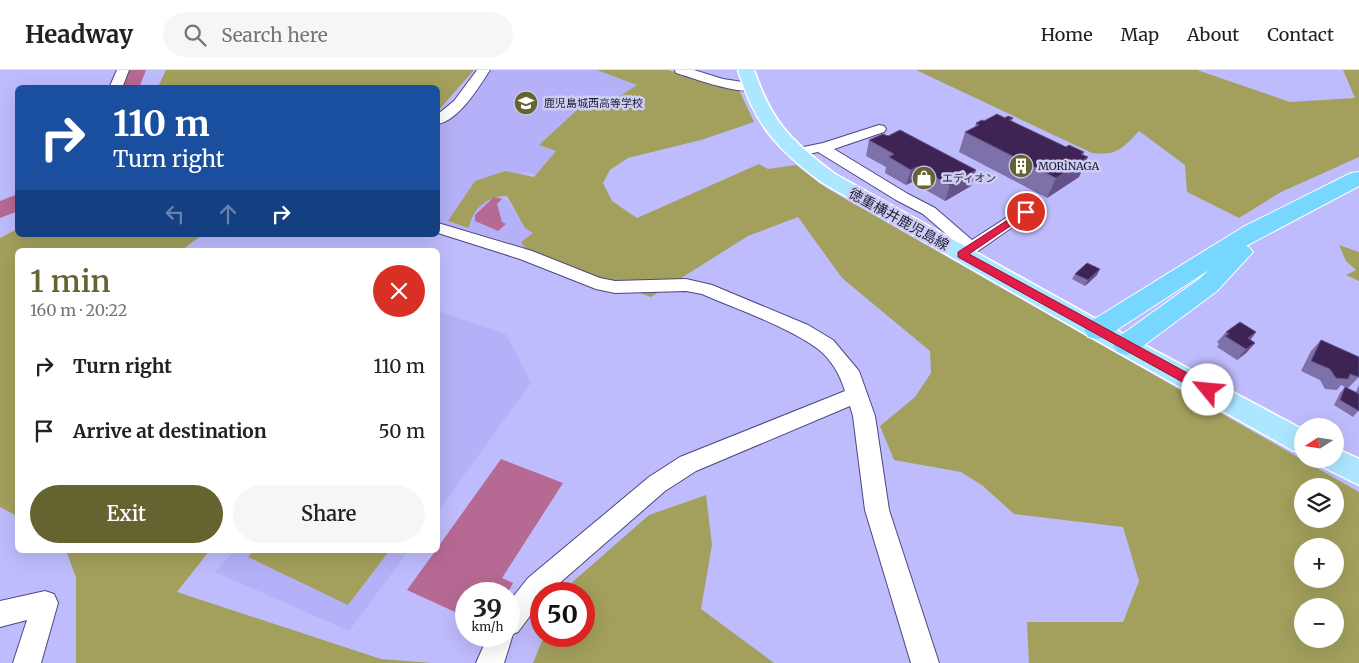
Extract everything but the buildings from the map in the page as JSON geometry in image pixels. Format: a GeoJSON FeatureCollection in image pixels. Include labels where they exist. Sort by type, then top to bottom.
{"type":"FeatureCollection","features":[{"type":"Feature","properties":{"kind":"highway"},"geometry":{"type":"LineString","coordinates":[[1098,330],[1250,232],[1266,226],[1288,212],[1359,178]]}},
{"type":"Feature","properties":{"kind":"highway"},"geometry":{"type":"LineString","coordinates":[[1126,345],[1208,286],[1266,226]]}},
{"type":"Feature","properties":{"kind":"main road","name":"徳重横井鹿児島線"},"geometry":{"type":"LineString","coordinates":[[748,78],[760,109],[774,131],[794,153],[854,194],[1294,438]]}},
{"type":"Feature","properties":{"kind":"main road"},"geometry":{"type":"LineString","coordinates":[[1344,465],[1359,473]]}},
{"type":"Feature","properties":{"kind":"street"},"geometry":{"type":"LineString","coordinates":[[116,85],[123,70]]}},
{"type":"Feature","properties":{"kind":"street"},"geometry":{"type":"LineString","coordinates":[[440,118],[459,104],[484,70]]}},
{"type":"Feature","properties":{"kind":"street"},"geometry":{"type":"LineString","coordinates":[[682,70],[721,82],[748,78]]}},
{"type":"Feature","properties":{"kind":"street"},"geometry":{"type":"LineString","coordinates":[[824,148],[879,129]]}},
{"type":"Feature","properties":{"kind":"street"},"geometry":{"type":"LineString","coordinates":[[794,153],[820,146],[902,197],[929,211],[964,240],[957,252]]}},
{"type":"Feature","properties":{"kind":"street"},"geometry":{"type":"LineString","coordinates":[[957,252],[1026,212]]}},
{"type":"Feature","properties":{"kind":"street"},"geometry":{"type":"LineString","coordinates":[[440,229],[526,255],[596,283],[615,287],[686,285],[706,289],[801,330],[826,346],[849,371],[864,416],[877,510],[925,663]]}},
{"type":"Feature","properties":{"kind":"street"},"geometry":{"type":"LineString","coordinates":[[520,608],[537,586],[657,484],[688,464],[857,395]]}},
{"type":"Feature","properties":{"kind":"street"},"geometry":{"type":"LineString","coordinates":[[0,614],[45,603],[27,663]]}},
{"type":"Feature","properties":{"kind":"street"},"geometry":{"type":"LineString","coordinates":[[490,663],[497,647]]}},
{"type":"Feature","properties":{"kind":"shaded area"},"geometry":{"type":"Polygon","coordinates":[[[166,70],[474,70],[440,109],[440,85],[159,85],[166,70]]]}},
{"type":"Feature","properties":{"kind":"shaded area"},"geometry":{"type":"Polygon","coordinates":[[[491,70],[662,70],[543,176],[524,172],[515,181],[494,195],[507,200],[519,218],[535,221],[543,234],[528,249],[440,223],[440,123],[469,99],[491,70]]]}},
{"type":"Feature","properties":{"kind":"shaded area"},"geometry":{"type":"Polygon","coordinates":[[[597,70],[668,70],[739,90],[754,122],[701,140],[628,158],[610,170],[603,183],[612,201],[637,218],[759,164],[768,169],[796,165],[828,189],[1294,455],[1294,468],[1317,468],[1334,478],[1294,478],[1294,528],[1344,528],[1344,483],[1359,492],[1359,663],[1029,663],[1027,622],[1123,622],[1139,581],[1123,527],[1014,514],[983,486],[961,472],[894,460],[880,426],[915,397],[931,373],[930,351],[842,278],[798,217],[748,236],[651,297],[528,252],[521,242],[533,233],[525,228],[507,196],[493,198],[482,205],[473,215],[469,228],[448,221],[475,181],[505,171],[534,177],[556,151],[539,145],[578,109],[598,110],[637,85],[597,70]]]}},
{"type":"Feature","properties":{"kind":"shaded area"},"geometry":{"type":"Polygon","coordinates":[[[916,70],[1197,70],[1290,102],[1355,98],[1343,70],[1359,70],[1359,157],[1281,192],[1239,218],[1187,192],[1185,165],[1139,131],[1119,150],[1101,154],[1092,153],[916,70]]]}},
{"type":"Feature","properties":{"kind":"shaded area"},"geometry":{"type":"Polygon","coordinates":[[[494,197],[502,199],[497,204],[502,222],[506,224],[498,231],[475,221],[475,215],[494,197]]]}},
{"type":"Feature","properties":{"kind":"shaded area"},"geometry":{"type":"Polygon","coordinates":[[[15,230],[15,237],[199,237],[185,248],[15,248],[15,515],[0,507],[0,238],[15,230]]]}},
{"type":"Feature","properties":{"kind":"shaded area"},"geometry":{"type":"Polygon","coordinates":[[[1339,245],[1359,252],[1359,281],[1346,275],[1356,270],[1346,261],[1339,245]]]}},
{"type":"Feature","properties":{"kind":"shaded area"},"geometry":{"type":"Polygon","coordinates":[[[440,312],[506,334],[531,383],[440,508],[440,312]]]}},
{"type":"Feature","properties":{"kind":"shaded area"},"geometry":{"type":"Polygon","coordinates":[[[501,459],[563,483],[502,578],[511,582],[455,582],[455,612],[407,590],[434,553],[440,553],[440,544],[501,459]]]}},
{"type":"Feature","properties":{"kind":"shaded area"},"geometry":{"type":"Polygon","coordinates":[[[706,495],[712,545],[701,609],[774,663],[533,663],[540,647],[595,647],[595,582],[573,582],[649,515],[706,495]]]}},
{"type":"Feature","properties":{"kind":"shaded area"},"geometry":{"type":"Polygon","coordinates":[[[67,553],[208,553],[177,592],[381,659],[432,663],[76,663],[76,578],[67,553]]]}},
{"type":"Feature","properties":{"kind":"shaded area"},"geometry":{"type":"Polygon","coordinates":[[[232,553],[407,553],[349,631],[215,572],[232,553]]]}},
{"type":"Feature","properties":{"kind":"shaded area"},"geometry":{"type":"Polygon","coordinates":[[[252,553],[388,553],[348,605],[248,557],[252,553]]]}},
{"type":"Feature","properties":{"kind":"waterway"},"geometry":{"type":"LineString","coordinates":[[130,85],[136,70]]}},
{"type":"Feature","properties":{"kind":"waterway"},"geometry":{"type":"LineString","coordinates":[[0,211],[15,203]]}},
{"type":"Feature","properties":{"kind":"place","name":"鹿児島城西高等学校"},"geometry":{"type":"Point","coordinates":[526,103]}},
{"type":"Feature","properties":{"kind":"place","name":"MORiNAGA"},"geometry":{"type":"Point","coordinates":[1021,166]}},
{"type":"Feature","properties":{"kind":"place","name":"エディオン"},"geometry":{"type":"Point","coordinates":[924,178]}},
{"type":"Feature","properties":{"kind":"route"},"geometry":{"type":"LineString","coordinates":[[1026,212],[962,254],[1208,390]]}}]}
